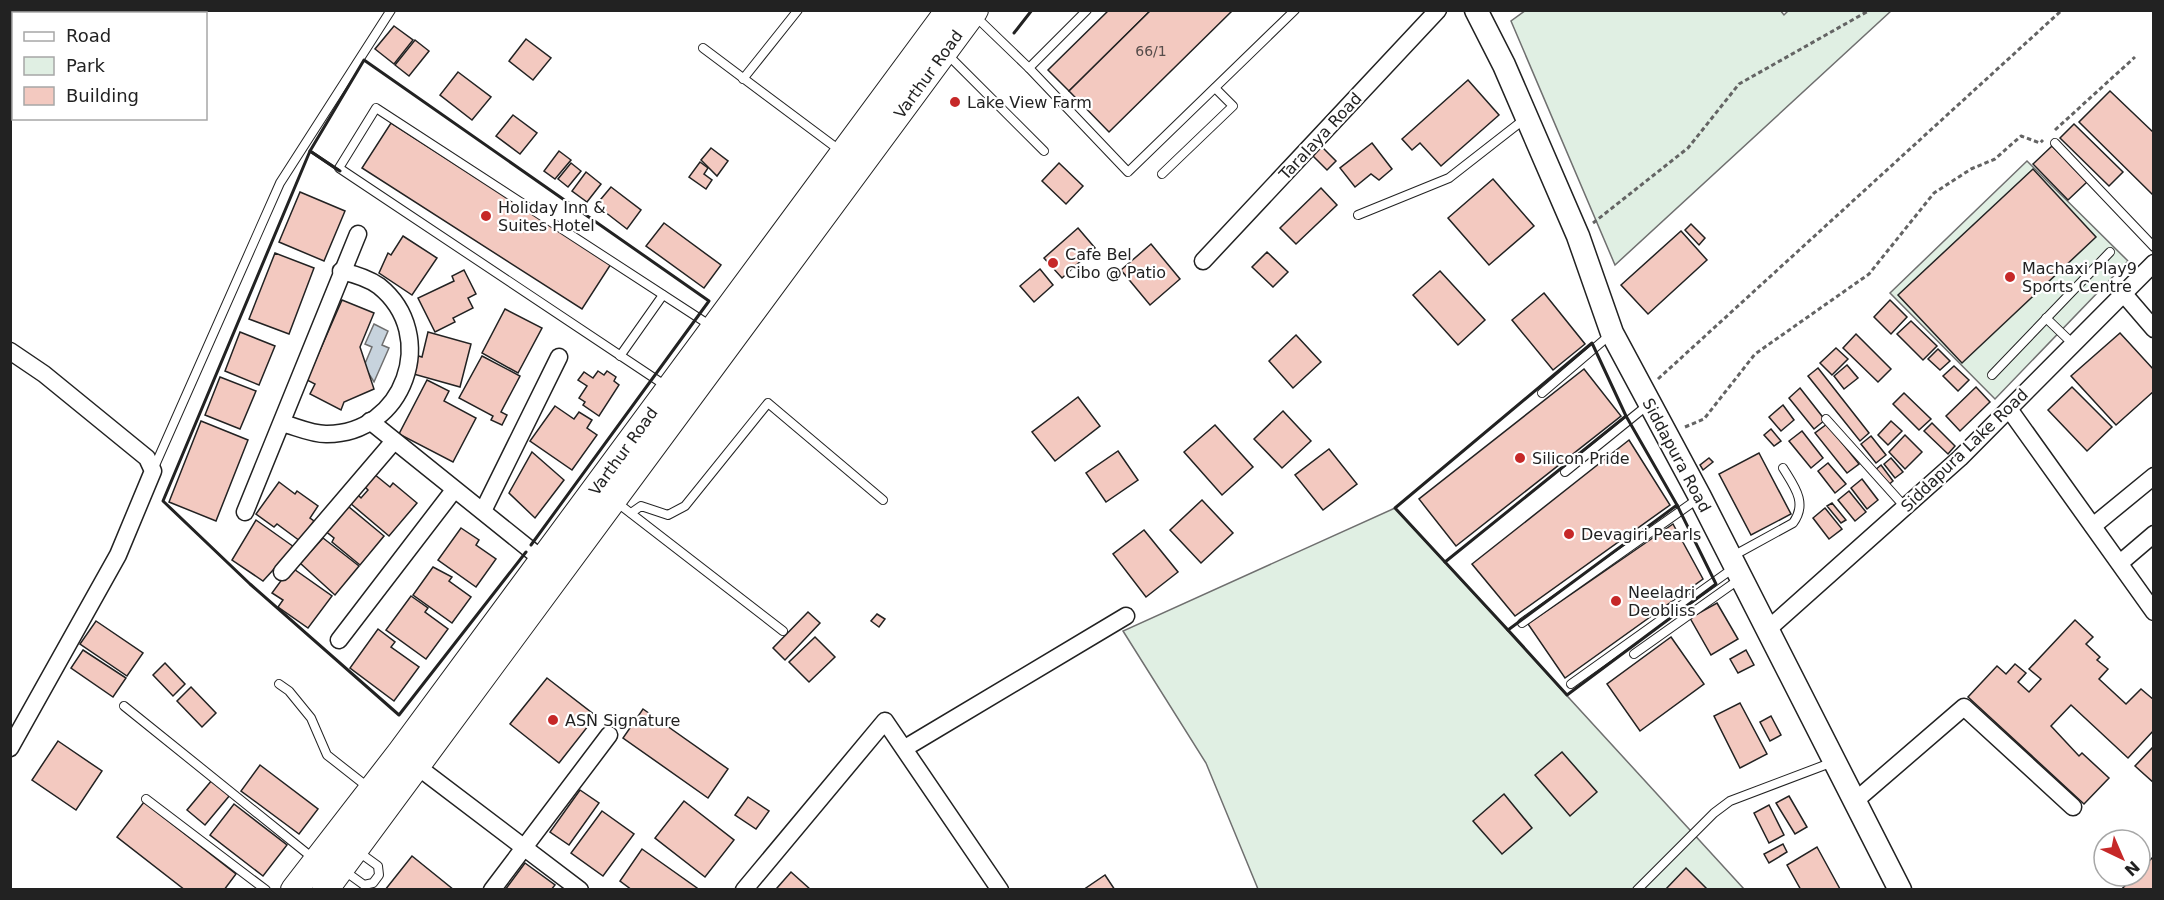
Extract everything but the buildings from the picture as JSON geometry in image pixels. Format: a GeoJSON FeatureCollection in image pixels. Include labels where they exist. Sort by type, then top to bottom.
{"type":"FeatureCollection","features":[{"type":"Feature","properties":{"kind":"main road","name":"Varthur Road"},"geometry":{"type":"LineString","coordinates":[[294,890],[372,791],[408,760],[622,506],[945,52],[965,12]]}},
{"type":"Feature","properties":{"kind":"main road","name":"Varthur Road"},"geometry":{"type":"LineString","coordinates":[[325,890],[349,859],[408,760],[543,560],[842,152],[965,12]]}},
{"type":"Feature","properties":{"kind":"street","name":"Taralaya Road"},"geometry":{"type":"LineString","coordinates":[[1203,261],[1438,10]]}},
{"type":"Feature","properties":{"kind":"street","name":"Siddapura Road"},"geometry":{"type":"LineString","coordinates":[[1476,10],[1527,118],[1578,236],[1612,333],[1700,497],[1900,890]]}},
{"type":"Feature","properties":{"kind":"street"},"geometry":{"type":"LineString","coordinates":[[245,512],[341,271],[358,234]]}},
{"type":"Feature","properties":{"kind":"street","name":"Siddapura Lake Road"},"geometry":{"type":"LineString","coordinates":[[1767,630],[1960,458],[2154,263]]}},
{"type":"Feature","properties":{"kind":"street"},"geometry":{"type":"LineString","coordinates":[[282,423],[326,434],[352,431],[380,416],[404,384],[411,361],[407,327],[395,303],[378,286],[361,276],[341,271]]}},
{"type":"Feature","properties":{"kind":"street"},"geometry":{"type":"LineString","coordinates":[[2123,293],[2154,329]]}},
{"type":"Feature","properties":{"kind":"street"},"geometry":{"type":"LineString","coordinates":[[10,351],[44,374],[147,458],[153,471],[118,555],[10,748]]}},
{"type":"Feature","properties":{"kind":"street"},"geometry":{"type":"LineString","coordinates":[[483,512],[559,357]]}},
{"type":"Feature","properties":{"kind":"street"},"geometry":{"type":"LineString","coordinates":[[2009,409],[2120,563],[2149,594],[2154,612]]}},
{"type":"Feature","properties":{"kind":"street"},"geometry":{"type":"LineString","coordinates":[[370,422],[543,560]]}},
{"type":"Feature","properties":{"kind":"street"},"geometry":{"type":"LineString","coordinates":[[282,572],[393,441]]}},
{"type":"Feature","properties":{"kind":"street"},"geometry":{"type":"LineString","coordinates":[[2093,526],[2154,476]]}},
{"type":"Feature","properties":{"kind":"street"},"geometry":{"type":"LineString","coordinates":[[339,640],[454,490]]}},
{"type":"Feature","properties":{"kind":"street"},"geometry":{"type":"LineString","coordinates":[[2120,563],[2154,534]]}},
{"type":"Feature","properties":{"kind":"street"},"geometry":{"type":"LineString","coordinates":[[905,748],[1126,616]]}},
{"type":"Feature","properties":{"kind":"street"},"geometry":{"type":"LineString","coordinates":[[1855,801],[1964,707],[2073,807]]}},
{"type":"Feature","properties":{"kind":"street"},"geometry":{"type":"LineString","coordinates":[[744,890],[885,721],[1000,890]]}},
{"type":"Feature","properties":{"kind":"street"},"geometry":{"type":"LineString","coordinates":[[492,890],[609,735]]}},
{"type":"Feature","properties":{"kind":"street"},"geometry":{"type":"LineString","coordinates":[[408,760],[580,890]]}},
{"type":"Feature","properties":{"kind":"lane"},"geometry":{"type":"LineString","coordinates":[[153,471],[280,183],[391,10]]}},
{"type":"Feature","properties":{"kind":"lane"},"geometry":{"type":"LineString","coordinates":[[743,78],[798,10]]}},
{"type":"Feature","properties":{"kind":"lane"},"geometry":{"type":"LineString","coordinates":[[1029,68],[1087,10]]}},
{"type":"Feature","properties":{"kind":"lane"},"geometry":{"type":"LineString","coordinates":[[965,12],[1029,68],[1128,172],[1295,10]]}},
{"type":"Feature","properties":{"kind":"lane"},"geometry":{"type":"LineString","coordinates":[[703,48],[842,152]]}},
{"type":"Feature","properties":{"kind":"lane"},"geometry":{"type":"LineString","coordinates":[[945,52],[1044,151]]}},
{"type":"Feature","properties":{"kind":"lane"},"geometry":{"type":"LineString","coordinates":[[1162,174],[1233,106],[1215,88]]}},
{"type":"Feature","properties":{"kind":"lane"},"geometry":{"type":"LineString","coordinates":[[669,388],[339,168],[376,108],[714,328]]}},
{"type":"Feature","properties":{"kind":"lane"},"geometry":{"type":"LineString","coordinates":[[1358,215],[1449,178],[1527,118]]}},
{"type":"Feature","properties":{"kind":"lane"},"geometry":{"type":"LineString","coordinates":[[2055,143],[2154,247]]}},
{"type":"Feature","properties":{"kind":"lane"},"geometry":{"type":"LineString","coordinates":[[1992,375],[2110,252]]}},
{"type":"Feature","properties":{"kind":"lane"},"geometry":{"type":"LineString","coordinates":[[620,356],[663,295]]}},
{"type":"Feature","properties":{"kind":"lane"},"geometry":{"type":"LineString","coordinates":[[2046,318],[2073,344]]}},
{"type":"Feature","properties":{"kind":"lane"},"geometry":{"type":"LineString","coordinates":[[1542,393],[1612,333]]}},
{"type":"Feature","properties":{"kind":"lane"},"geometry":{"type":"LineString","coordinates":[[1565,472],[1647,398]]}},
{"type":"Feature","properties":{"kind":"lane"},"geometry":{"type":"LineString","coordinates":[[622,506],[641,506],[668,515],[685,506],[768,403],[883,500]]}},
{"type":"Feature","properties":{"kind":"lane"},"geometry":{"type":"LineString","coordinates":[[1826,418],[1905,507]]}},
{"type":"Feature","properties":{"kind":"lane"},"geometry":{"type":"LineString","coordinates":[[1571,684],[1736,567],[1793,523],[1797,518],[1800,497],[1783,468]]}},
{"type":"Feature","properties":{"kind":"lane"},"geometry":{"type":"LineString","coordinates":[[1522,623],[1700,497]]}},
{"type":"Feature","properties":{"kind":"lane"},"geometry":{"type":"LineString","coordinates":[[622,506],[783,631]]}},
{"type":"Feature","properties":{"kind":"lane"},"geometry":{"type":"LineString","coordinates":[[1634,654],[1736,567]]}},
{"type":"Feature","properties":{"kind":"lane"},"geometry":{"type":"LineString","coordinates":[[279,684],[289,691],[311,717],[327,755],[372,791]]}},
{"type":"Feature","properties":{"kind":"lane"},"geometry":{"type":"LineString","coordinates":[[124,706],[316,861]]}},
{"type":"Feature","properties":{"kind":"lane"},"geometry":{"type":"LineString","coordinates":[[1637,890],[1714,813],[1730,801],[1834,761]]}},
{"type":"Feature","properties":{"kind":"lane"},"geometry":{"type":"LineString","coordinates":[[146,799],[266,890]]}},
{"type":"Feature","properties":{"kind":"path"},"geometry":{"type":"LineString","coordinates":[[1578,236],[1688,148],[1739,84],[1870,10]]}},
{"type":"Feature","properties":{"kind":"path"},"geometry":{"type":"LineString","coordinates":[[1647,398],[2062,10]]}},
{"type":"Feature","properties":{"kind":"path"},"geometry":{"type":"LineString","coordinates":[[1666,435],[1704,419],[1755,354],[1869,274],[1934,193],[1971,169],[1995,159],[2021,136],[2040,143],[2135,57]]}},
{"type":"Feature","properties":{"kind":"green space"},"geometry":{"type":"Polygon","coordinates":[[[1526,10],[1780,10],[1784,15],[1789,10],[1891,11],[1615,265],[1511,21],[1526,10]]]}},
{"type":"Feature","properties":{"kind":"green space","name":"Machaxi Play9 Sports Centre"},"geometry":{"type":"Polygon","coordinates":[[[2027,161],[2128,261],[1995,399],[1890,293],[2027,161]]]}},
{"type":"Feature","properties":{"kind":"green space"},"geometry":{"type":"Polygon","coordinates":[[[1395,508],[1744,889],[1258,889],[1206,763],[1123,631],[1395,508]]]}},
{"type":"Feature","properties":{"kind":"shaded area"},"geometry":{"type":"Polygon","coordinates":[[[374,324],[388,331],[382,345],[389,348],[374,382],[364,366],[372,347],[365,344],[374,324]]]}},
{"type":"Feature","properties":{"kind":"wall"},"geometry":{"type":"LineString","coordinates":[[1014,33],[1032,10]]}},
{"type":"Feature","properties":{"kind":"wall"},"geometry":{"type":"LineString","coordinates":[[340,171],[310,151],[364,60],[709,301],[531,545]]}},
{"type":"Feature","properties":{"kind":"wall"},"geometry":{"type":"LineString","coordinates":[[338,170],[310,151],[163,501],[250,584],[399,715],[526,552]]}},
{"type":"Feature","properties":{"kind":"wall"},"geometry":{"type":"LineString","coordinates":[[1445,562],[1395,508],[1592,343],[1626,416]]}},
{"type":"Feature","properties":{"kind":"wall"},"geometry":{"type":"LineString","coordinates":[[1508,630],[1445,562],[1626,416],[1677,505]]}},
{"type":"Feature","properties":{"kind":"wall"},"geometry":{"type":"LineString","coordinates":[[1677,505],[1716,584],[1567,695],[1508,630],[1677,505]]}},
{"type":"Feature","properties":{"kind":"place","name":"Lake View Farm"},"geometry":{"type":"Point","coordinates":[955,102]}},
{"type":"Feature","properties":{"kind":"place","name":"Holiday Inn & Suites Hotel"},"geometry":{"type":"Point","coordinates":[486,216]}},
{"type":"Feature","properties":{"kind":"place","name":"Cafe Bel Cibo @ Patio"},"geometry":{"type":"Point","coordinates":[1053,263]}},
{"type":"Feature","properties":{"kind":"place","name":"Machaxi Play9 Sports Centre"},"geometry":{"type":"Point","coordinates":[2010,277]}},
{"type":"Feature","properties":{"kind":"place","name":"Silicon Pride"},"geometry":{"type":"Point","coordinates":[1520,458]}},
{"type":"Feature","properties":{"kind":"place","name":"Devagiri Pearls"},"geometry":{"type":"Point","coordinates":[1569,534]}},
{"type":"Feature","properties":{"kind":"place","name":"Neeladri Deobliss"},"geometry":{"type":"Point","coordinates":[1616,601]}},
{"type":"Feature","properties":{"kind":"place","name":"ASN Signature"},"geometry":{"type":"Point","coordinates":[553,720]}}]}
